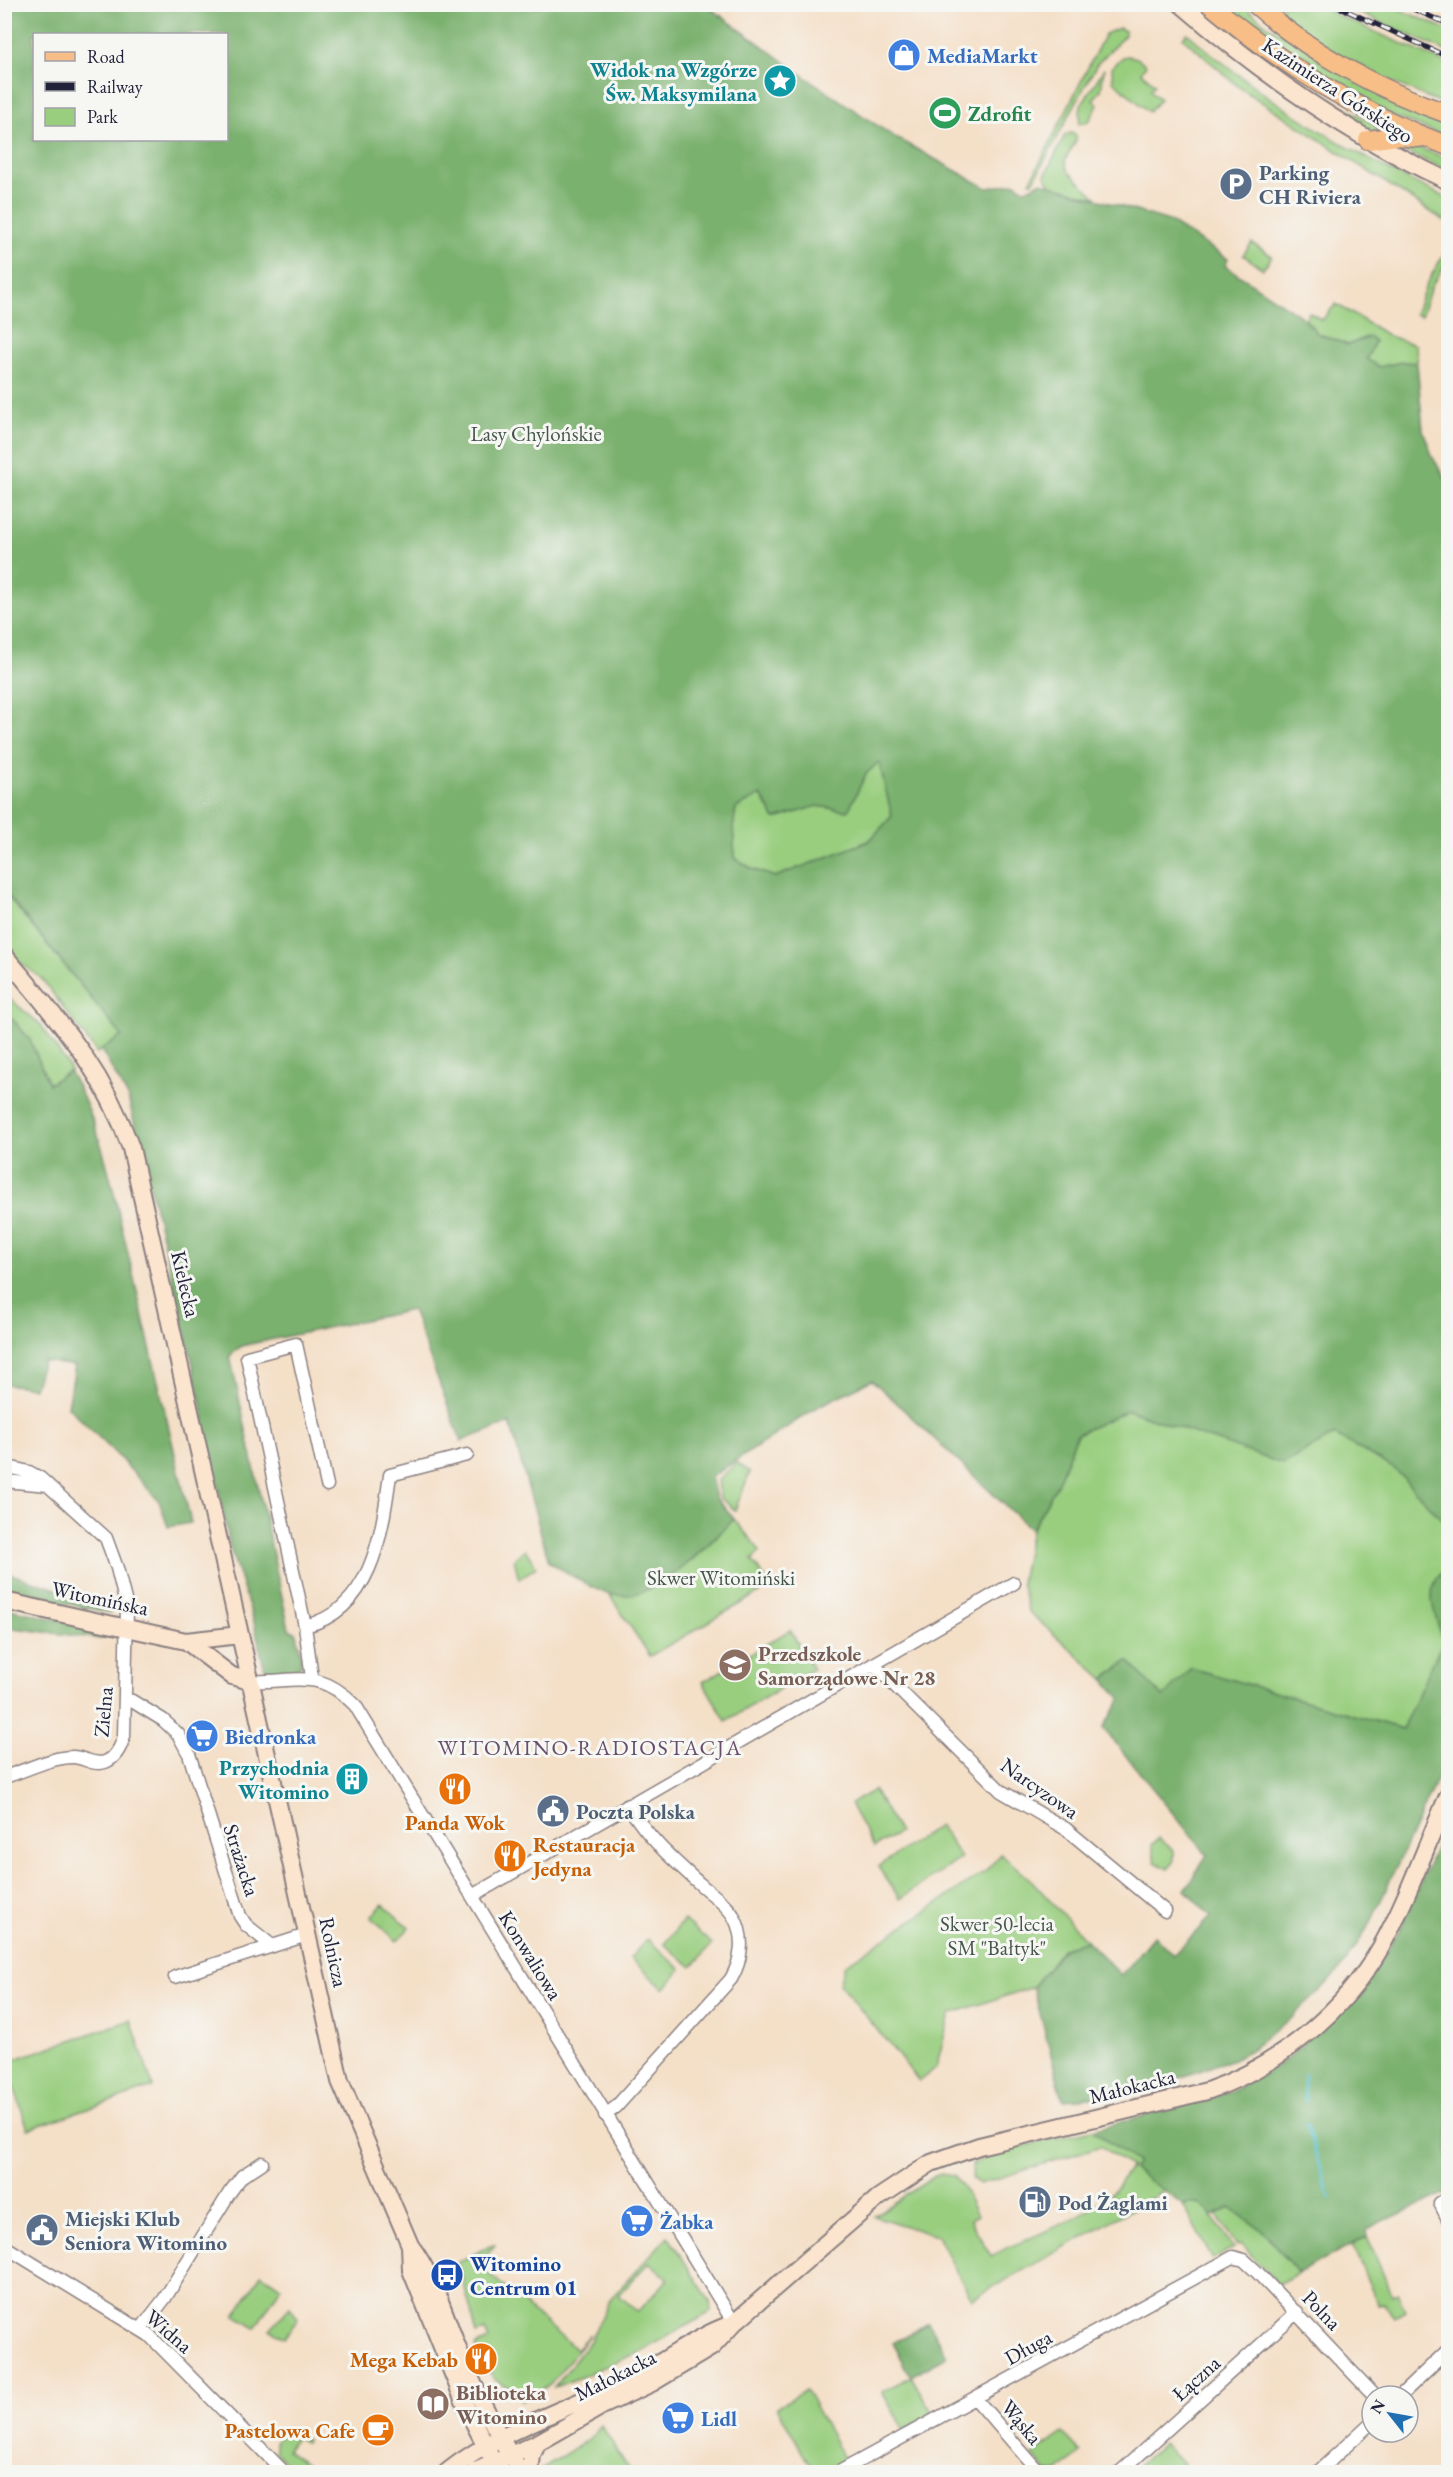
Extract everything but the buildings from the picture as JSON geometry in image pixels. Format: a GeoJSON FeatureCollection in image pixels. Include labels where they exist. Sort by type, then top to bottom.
{"type":"FeatureCollection","features":[{"type":"Feature","properties":{"kind":"main road","name":"Kazimierza Górskiego"},"geometry":{"type":"LineString","coordinates":[[1181,4],[1253,62],[1368,140],[1449,181]]}},
{"type":"Feature","properties":{"kind":"main road"},"geometry":{"type":"LineString","coordinates":[[1210,4],[1254,41],[1304,76],[1340,97],[1449,146]]}},
{"type":"Feature","properties":{"kind":"main road"},"geometry":{"type":"LineString","coordinates":[[1255,4],[1311,47],[1364,78],[1401,96],[1449,114]]}},
{"type":"Feature","properties":{"kind":"main road"},"geometry":{"type":"LineString","coordinates":[[1368,140],[1397,136],[1429,138]]}},
{"type":"Feature","properties":{"kind":"main road","name":"Kielecka"},"geometry":{"type":"LineString","coordinates":[[4,955],[92,1064],[109,1095],[131,1148],[245,1658]]}},
{"type":"Feature","properties":{"kind":"main road","name":"Witomińska"},"geometry":{"type":"LineString","coordinates":[[4,1601],[186,1641],[240,1635]]}},
{"type":"Feature","properties":{"kind":"main road","name":"Witomińska"},"geometry":{"type":"LineString","coordinates":[[186,1641],[225,1672],[249,1681]]}},
{"type":"Feature","properties":{"kind":"main road","name":"Rolnicza"},"geometry":{"type":"LineString","coordinates":[[245,1658],[334,2055],[347,2102],[410,2245],[423,2262],[465,2365],[520,2472]]}},
{"type":"Feature","properties":{"kind":"main road","name":"Małokacka"},"geometry":{"type":"LineString","coordinates":[[492,2461],[538,2442],[602,2406],[652,2384],[712,2347],[734,2323],[878,2198],[931,2163],[979,2146],[1207,2091],[1240,2077],[1278,2056],[1324,2017],[1366,1970],[1391,1925],[1449,1796]]}},
{"type":"Feature","properties":{"kind":"main road","name":"Rolnicza"},"geometry":{"type":"LineString","coordinates":[[410,2245],[411,2270],[492,2461]]}},
{"type":"Feature","properties":{"kind":"main road","name":"Małokacka"},"geometry":{"type":"LineString","coordinates":[[492,2461],[501,2438],[639,2375],[704,2334],[734,2323]]}},
{"type":"Feature","properties":{"kind":"main road"},"geometry":{"type":"LineString","coordinates":[[530,2472],[532,2455],[538,2442]]}},
{"type":"Feature","properties":{"kind":"main road"},"geometry":{"type":"LineString","coordinates":[[447,2472],[492,2461]]}},
{"type":"Feature","properties":{"kind":"main road"},"geometry":{"type":"LineString","coordinates":[[474,2472],[492,2461]]}},
{"type":"Feature","properties":{"kind":"street"},"geometry":{"type":"LineString","coordinates":[[249,1681],[277,1682],[312,1678],[306,1626],[247,1357],[296,1344],[327,1485]]}},
{"type":"Feature","properties":{"kind":"street"},"geometry":{"type":"LineString","coordinates":[[306,1626],[326,1619],[348,1599],[365,1578],[376,1553],[390,1475],[467,1455]]}},
{"type":"Feature","properties":{"kind":"street","name":"Zielna"},"geometry":{"type":"LineString","coordinates":[[4,1466],[29,1472],[49,1485],[106,1538],[127,1608],[125,1700],[121,1748],[106,1762],[96,1763],[80,1758],[65,1758],[4,1777]]}},
{"type":"Feature","properties":{"kind":"street"},"geometry":{"type":"LineString","coordinates":[[4,1481],[49,1485]]}},
{"type":"Feature","properties":{"kind":"street"},"geometry":{"type":"LineString","coordinates":[[472,1896],[1014,1583]]}},
{"type":"Feature","properties":{"kind":"street","name":"Narcyzowa"},"geometry":{"type":"LineString","coordinates":[[873,1664],[1001,1791],[1066,1829],[1166,1911]]}},
{"type":"Feature","properties":{"kind":"street","name":"Konwaliowa"},"geometry":{"type":"LineString","coordinates":[[312,1678],[342,1692],[355,1705],[734,2323]]}},
{"type":"Feature","properties":{"kind":"street","name":"Strażacka"},"geometry":{"type":"LineString","coordinates":[[125,1700],[154,1714],[178,1734],[189,1754],[240,1916],[246,1925],[271,1945]]}},
{"type":"Feature","properties":{"kind":"street"},"geometry":{"type":"LineString","coordinates":[[605,2115],[616,2107],[731,1979],[736,1969],[741,1945],[740,1932],[730,1911],[645,1833],[628,1805]]}},
{"type":"Feature","properties":{"kind":"street"},"geometry":{"type":"LineString","coordinates":[[175,1977],[307,1935]]}},
{"type":"Feature","properties":{"kind":"street"},"geometry":{"type":"LineString","coordinates":[[141,2329],[165,2298],[230,2192],[242,2176],[262,2163]]}},
{"type":"Feature","properties":{"kind":"street"},"geometry":{"type":"LineString","coordinates":[[1444,2200],[1449,2219]]}},
{"type":"Feature","properties":{"kind":"street","name":"Widna"},"geometry":{"type":"LineString","coordinates":[[4,2246],[141,2329],[282,2472]]}},
{"type":"Feature","properties":{"kind":"street","name":"Polna"},"geometry":{"type":"LineString","coordinates":[[1236,2257],[1244,2260],[1297,2312],[1364,2384]]}},
{"type":"Feature","properties":{"kind":"street","name":"Długa"},"geometry":{"type":"LineString","coordinates":[[838,2472],[1228,2258],[1236,2257]]}},
{"type":"Feature","properties":{"kind":"street","name":"Łączna"},"geometry":{"type":"LineString","coordinates":[[1120,2472],[1297,2312]]}},
{"type":"Feature","properties":{"kind":"street"},"geometry":{"type":"LineString","coordinates":[[1413,2384],[1449,2350]]}},
{"type":"Feature","properties":{"kind":"street","name":"Wąska"},"geometry":{"type":"LineString","coordinates":[[975,2398],[1039,2472]]}},
{"type":"Feature","properties":{"kind":"street"},"geometry":{"type":"LineString","coordinates":[[1318,2472],[1360,2433]]}},
{"type":"Feature","properties":{"kind":"green space","name":"Lasy Chylońskie"},"geometry":{"type":"Polygon","coordinates":[[[530,4],[536,8],[544,4],[706,5],[807,78],[893,136],[987,188],[1015,183],[1026,190],[1041,182],[1169,221],[1228,259],[1225,266],[1305,319],[1317,333],[1348,345],[1370,337],[1375,341],[1367,359],[1379,367],[1402,362],[1417,363],[1423,430],[1433,458],[1448,482],[1448,1526],[1395,1469],[1335,1435],[1283,1464],[1128,1410],[1077,1434],[1057,1485],[1031,1530],[872,1380],[819,1406],[711,1477],[716,1498],[734,1519],[676,1573],[641,1592],[623,1596],[606,1593],[549,1562],[510,1423],[461,1441],[412,1310],[241,1346],[230,1356],[289,1629],[297,1633],[302,1662],[300,1667],[293,1670],[267,1671],[231,1551],[191,1355],[128,1097],[101,1050],[122,1036],[5,892],[5,5],[530,4]],[[879,762],[866,774],[848,811],[817,806],[775,819],[761,795],[736,808],[733,828],[735,858],[752,869],[775,877],[869,841],[892,816],[879,762]]]}},
{"type":"Feature","properties":{"kind":"green space"},"geometry":{"type":"Polygon","coordinates":[[[1192,5],[1198,5],[1266,57],[1312,88],[1387,130],[1371,131],[1301,87],[1192,5]]]}},
{"type":"Feature","properties":{"kind":"green space"},"geometry":{"type":"Polygon","coordinates":[[[1220,5],[1242,5],[1268,26],[1448,122],[1448,137],[1397,118],[1337,88],[1220,5]]]}},
{"type":"Feature","properties":{"kind":"green space"},"geometry":{"type":"Polygon","coordinates":[[[1275,5],[1319,5],[1448,64],[1448,106],[1404,88],[1342,55],[1281,17],[1282,8],[1275,5]]]}},
{"type":"Feature","properties":{"kind":"green space"},"geometry":{"type":"Polygon","coordinates":[[[1341,5],[1389,5],[1448,30],[1448,52],[1341,5]]]}},
{"type":"Feature","properties":{"kind":"green space"},"geometry":{"type":"Polygon","coordinates":[[[1119,28],[1125,31],[1125,35],[1097,64],[1033,182],[1030,182],[1105,34],[1119,28]]]}},
{"type":"Feature","properties":{"kind":"green space"},"geometry":{"type":"Polygon","coordinates":[[[1187,33],[1247,82],[1312,125],[1379,164],[1448,198],[1448,223],[1240,88],[1183,38],[1187,33]]]}},
{"type":"Feature","properties":{"kind":"green space"},"geometry":{"type":"Polygon","coordinates":[[[1123,57],[1137,58],[1146,65],[1141,72],[1155,84],[1150,90],[1160,99],[1149,112],[1113,81],[1112,67],[1123,57]]]}},
{"type":"Feature","properties":{"kind":"green space"},"geometry":{"type":"Polygon","coordinates":[[[1104,69],[1101,90],[1093,100],[1098,105],[1089,121],[1079,124],[1081,105],[1104,69]]]}},
{"type":"Feature","properties":{"kind":"green space"},"geometry":{"type":"Polygon","coordinates":[[[1071,133],[1076,135],[1076,141],[1065,160],[1068,171],[1097,198],[1051,186],[1045,175],[1065,135],[1071,133]]]}},
{"type":"Feature","properties":{"kind":"green space"},"geometry":{"type":"Polygon","coordinates":[[[1385,142],[1413,146],[1448,158],[1448,171],[1385,142]]]}},
{"type":"Feature","properties":{"kind":"green space"},"geometry":{"type":"Polygon","coordinates":[[[1252,243],[1272,256],[1263,269],[1243,255],[1252,243]]]}},
{"type":"Feature","properties":{"kind":"green space"},"geometry":{"type":"Polygon","coordinates":[[[1448,247],[1448,260],[1431,287],[1421,316],[1415,314],[1427,283],[1448,247]]]}},
{"type":"Feature","properties":{"kind":"green space"},"geometry":{"type":"Polygon","coordinates":[[[1336,304],[1389,336],[1416,345],[1417,363],[1402,362],[1379,367],[1366,359],[1375,342],[1366,337],[1348,345],[1317,333],[1305,319],[1309,312],[1322,320],[1336,304]]]}},
{"type":"Feature","properties":{"kind":"green space"},"geometry":{"type":"Polygon","coordinates":[[[879,761],[892,816],[869,841],[775,877],[752,869],[735,858],[733,828],[736,808],[761,795],[775,819],[817,806],[848,811],[866,774],[879,761]]]}},
{"type":"Feature","properties":{"kind":"green space"},"geometry":{"type":"Polygon","coordinates":[[[4,892],[122,1036],[97,1053],[42,979],[5,952],[4,892]]]}},
{"type":"Feature","properties":{"kind":"green space"},"geometry":{"type":"Polygon","coordinates":[[[4,994],[41,1025],[71,1070],[49,1084],[30,1040],[5,1010],[4,994]]]}},
{"type":"Feature","properties":{"kind":"green space"},"geometry":{"type":"Polygon","coordinates":[[[5,1010],[30,1040],[49,1084],[69,1071],[81,1093],[100,1141],[114,1191],[191,1523],[168,1527],[159,1501],[118,1456],[68,1407],[75,1366],[43,1361],[34,1388],[5,1384],[5,1010]]]}},
{"type":"Feature","properties":{"kind":"green space"},"geometry":{"type":"Polygon","coordinates":[[[1128,1410],[1283,1464],[1335,1435],[1395,1469],[1448,1526],[1448,1566],[1440,1575],[1432,1593],[1434,1610],[1443,1641],[1402,1729],[1191,1668],[1163,1698],[1128,1661],[1104,1679],[1028,1611],[1021,1582],[1031,1530],[1057,1485],[1077,1434],[1128,1410]]]}},
{"type":"Feature","properties":{"kind":"green space"},"geometry":{"type":"Polygon","coordinates":[[[737,1463],[750,1472],[735,1510],[720,1498],[718,1480],[737,1463]]]}},
{"type":"Feature","properties":{"kind":"green space","name":"Skwer Witomiński"},"geometry":{"type":"Polygon","coordinates":[[[734,1519],[760,1552],[752,1560],[771,1586],[650,1656],[609,1594],[647,1589],[663,1581],[693,1559],[734,1519]]]}},
{"type":"Feature","properties":{"kind":"green space"},"geometry":{"type":"Polygon","coordinates":[[[525,1549],[536,1567],[519,1579],[514,1559],[525,1549]]]}},
{"type":"Feature","properties":{"kind":"green space"},"geometry":{"type":"Polygon","coordinates":[[[1448,1566],[1448,1754],[1372,1920],[1347,1961],[1332,1979],[1291,2018],[1250,2050],[1233,2059],[1131,2095],[1063,2100],[1033,1987],[1064,1948],[1087,1941],[1121,1975],[1154,1935],[1173,1955],[1211,1917],[1185,1890],[1207,1855],[1103,1728],[1121,1699],[1104,1679],[1128,1661],[1163,1697],[1191,1668],[1402,1729],[1443,1641],[1434,1610],[1432,1592],[1439,1575],[1448,1566]]]}},
{"type":"Feature","properties":{"kind":"green space"},"geometry":{"type":"Polygon","coordinates":[[[5,1572],[112,1607],[111,1613],[5,1590],[5,1572]]]}},
{"type":"Feature","properties":{"kind":"green space"},"geometry":{"type":"Polygon","coordinates":[[[5,1608],[106,1630],[101,1639],[5,1627],[5,1608]]]}},
{"type":"Feature","properties":{"kind":"green space"},"geometry":{"type":"Polygon","coordinates":[[[790,1630],[813,1669],[726,1721],[703,1682],[790,1630]]]}},
{"type":"Feature","properties":{"kind":"green space"},"geometry":{"type":"Polygon","coordinates":[[[874,1790],[899,1833],[874,1847],[850,1804],[874,1790]]]}},
{"type":"Feature","properties":{"kind":"green space"},"geometry":{"type":"Polygon","coordinates":[[[1448,1818],[1448,2192],[1366,2230],[1367,2236],[1298,2273],[1263,2231],[1229,2207],[1213,2216],[1200,2205],[1183,2205],[1133,2169],[1137,2162],[1092,2130],[1227,2093],[1286,2060],[1360,1991],[1375,1971],[1401,1928],[1448,1818]]]}},
{"type":"Feature","properties":{"kind":"green space"},"geometry":{"type":"Polygon","coordinates":[[[939,1825],[961,1858],[900,1899],[878,1867],[939,1825]]]}},
{"type":"Feature","properties":{"kind":"green space"},"geometry":{"type":"Polygon","coordinates":[[[1159,1838],[1174,1851],[1174,1862],[1168,1869],[1155,1862],[1152,1845],[1159,1838]]]}},
{"type":"Feature","properties":{"kind":"green space","name":"Skwer 50-lecia SM \"Bałtyk\""},"geometry":{"type":"Polygon","coordinates":[[[1001,1854],[1032,1881],[1087,1941],[1063,1948],[1033,1987],[950,2014],[936,2068],[919,2081],[839,1983],[845,1965],[986,1871],[1001,1854]]]}},
{"type":"Feature","properties":{"kind":"green space"},"geometry":{"type":"Polygon","coordinates":[[[383,1904],[409,1928],[397,1941],[371,1917],[383,1904]]]}},
{"type":"Feature","properties":{"kind":"green space"},"geometry":{"type":"Polygon","coordinates":[[[684,1920],[712,1944],[692,1967],[664,1944],[684,1920]]]}},
{"type":"Feature","properties":{"kind":"green space"},"geometry":{"type":"Polygon","coordinates":[[[647,1939],[681,1969],[664,1989],[630,1958],[647,1939]]]}},
{"type":"Feature","properties":{"kind":"green space"},"geometry":{"type":"Polygon","coordinates":[[[131,2020],[153,2087],[28,2129],[6,2062],[131,2020]]]}},
{"type":"Feature","properties":{"kind":"green space"},"geometry":{"type":"Polygon","coordinates":[[[1092,2130],[1138,2163],[1133,2169],[1165,2191],[972,2299],[937,2236],[874,2216],[935,2176],[941,2174],[953,2176],[962,2185],[977,2216],[970,2220],[991,2256],[1085,2212],[1111,2193],[1131,2167],[1101,2146],[980,2184],[972,2179],[972,2165],[994,2153],[1092,2130]]]}},
{"type":"Feature","properties":{"kind":"green space"},"geometry":{"type":"Polygon","coordinates":[[[1195,2203],[1206,2207],[1233,2248],[1213,2259],[1183,2205],[1195,2203]]]}},
{"type":"Feature","properties":{"kind":"green space"},"geometry":{"type":"Polygon","coordinates":[[[1229,2207],[1263,2231],[1298,2273],[1278,2284],[1241,2244],[1237,2246],[1216,2214],[1229,2207]]]}},
{"type":"Feature","properties":{"kind":"green space"},"geometry":{"type":"Polygon","coordinates":[[[668,2236],[710,2301],[711,2312],[640,2352],[554,2388],[590,2341],[611,2298],[668,2236]],[[649,2262],[619,2295],[638,2312],[668,2279],[649,2262]]]}},
{"type":"Feature","properties":{"kind":"green space"},"geometry":{"type":"Polygon","coordinates":[[[1367,2236],[1392,2295],[1398,2293],[1405,2311],[1394,2318],[1384,2302],[1378,2305],[1352,2244],[1367,2236]]]}},
{"type":"Feature","properties":{"kind":"green space"},"geometry":{"type":"Polygon","coordinates":[[[495,2245],[478,2264],[576,2349],[590,2334],[550,2385],[522,2401],[515,2388],[496,2381],[482,2354],[478,2354],[475,2346],[489,2340],[485,2331],[477,2334],[458,2262],[495,2245]]]}},
{"type":"Feature","properties":{"kind":"green space"},"geometry":{"type":"Polygon","coordinates":[[[261,2274],[281,2287],[255,2328],[235,2316],[261,2274]]]}},
{"type":"Feature","properties":{"kind":"green space"},"geometry":{"type":"Polygon","coordinates":[[[290,2307],[298,2319],[284,2338],[270,2329],[290,2307]]]}},
{"type":"Feature","properties":{"kind":"green space"},"geometry":{"type":"Polygon","coordinates":[[[928,2323],[947,2356],[911,2376],[893,2343],[928,2323]]]}},
{"type":"Feature","properties":{"kind":"green space"},"geometry":{"type":"Polygon","coordinates":[[[911,2376],[933,2414],[904,2430],[882,2392],[911,2376]]]}},
{"type":"Feature","properties":{"kind":"green space"},"geometry":{"type":"Polygon","coordinates":[[[806,2390],[846,2462],[828,2472],[814,2472],[777,2407],[806,2390]]]}},
{"type":"Feature","properties":{"kind":"green space"},"geometry":{"type":"Polygon","coordinates":[[[601,2425],[628,2468],[623,2472],[540,2472],[589,2439],[601,2425]]]}},
{"type":"Feature","properties":{"kind":"green space"},"geometry":{"type":"Polygon","coordinates":[[[288,2428],[307,2440],[306,2443],[297,2437],[287,2450],[317,2472],[295,2472],[275,2451],[275,2442],[288,2428]]]}},
{"type":"Feature","properties":{"kind":"green space"},"geometry":{"type":"Polygon","coordinates":[[[1063,2433],[1081,2452],[1058,2472],[1047,2472],[1032,2455],[1063,2433]]]}},
{"type":"Feature","properties":{"kind":"green space"},"geometry":{"type":"Polygon","coordinates":[[[1163,2443],[1190,2472],[1146,2472],[1139,2465],[1163,2443]]]}},
{"type":"Feature","properties":{"kind":"waterway"},"geometry":{"type":"LineString","coordinates":[[1304,2075],[1305,2101]]}},
{"type":"Feature","properties":{"kind":"waterway"},"geometry":{"type":"LineString","coordinates":[[1306,2124],[1330,2198]]}},
{"type":"Feature","properties":{"kind":"railway"},"geometry":{"type":"LineString","coordinates":[[1332,4],[1448,57]]}},
{"type":"Feature","properties":{"kind":"railway"},"geometry":{"type":"LineString","coordinates":[[1401,4],[1448,24]]}},
{"type":"Feature","properties":{"kind":"place","name":"MediaMarkt"},"geometry":{"type":"Point","coordinates":[904,55]}},
{"type":"Feature","properties":{"kind":"place","name":"Widok na Wzgórze Św. Maksymilana"},"geometry":{"type":"Point","coordinates":[780,81]}},
{"type":"Feature","properties":{"kind":"place","name":"Zdrofit"},"geometry":{"type":"Point","coordinates":[945,113]}},
{"type":"Feature","properties":{"kind":"place","name":"Parking CH Riviera"},"geometry":{"type":"Point","coordinates":[1236,184]}},
{"type":"Feature","properties":{"kind":"place","name":"Przedszkole Samorządowe Nr 28"},"geometry":{"type":"Point","coordinates":[735,1665]}},
{"type":"Feature","properties":{"kind":"place","name":"Biedronka"},"geometry":{"type":"Point","coordinates":[202,1736]}},
{"type":"Feature","properties":{"kind":"place","name":"Przychodnia Witomino"},"geometry":{"type":"Point","coordinates":[352,1779]}},
{"type":"Feature","properties":{"kind":"place","name":"Panda Wok"},"geometry":{"type":"Point","coordinates":[455,1789]}},
{"type":"Feature","properties":{"kind":"place","name":"Poczta Polska"},"geometry":{"type":"Point","coordinates":[553,1811]}},
{"type":"Feature","properties":{"kind":"place","name":"Restauracja Jedyna"},"geometry":{"type":"Point","coordinates":[510,1856]}},
{"type":"Feature","properties":{"kind":"place","name":"Pod Żaglami"},"geometry":{"type":"Point","coordinates":[1035,2202]}},
{"type":"Feature","properties":{"kind":"place","name":"Żabka"},"geometry":{"type":"Point","coordinates":[637,2221]}},
{"type":"Feature","properties":{"kind":"place","name":"Miejski Klub Seniora Witomino"},"geometry":{"type":"Point","coordinates":[42,2230]}},
{"type":"Feature","properties":{"kind":"place","name":"Witomino Centrum 01"},"geometry":{"type":"Point","coordinates":[447,2275]}},
{"type":"Feature","properties":{"kind":"place","name":"Mega Kebab"},"geometry":{"type":"Point","coordinates":[481,2359]}},
{"type":"Feature","properties":{"kind":"place","name":"Biblioteka Witomino"},"geometry":{"type":"Point","coordinates":[433,2404]}},
{"type":"Feature","properties":{"kind":"place","name":"Lidl"},"geometry":{"type":"Point","coordinates":[678,2418]}},
{"type":"Feature","properties":{"kind":"place","name":"Pastelowa Cafe"},"geometry":{"type":"Point","coordinates":[378,2430]}},
{"type":"Feature","properties":{"kind":"district","name":"WITOMINO-RADIOSTACJA"},"geometry":{"type":"Point","coordinates":[590,1747]}}]}
